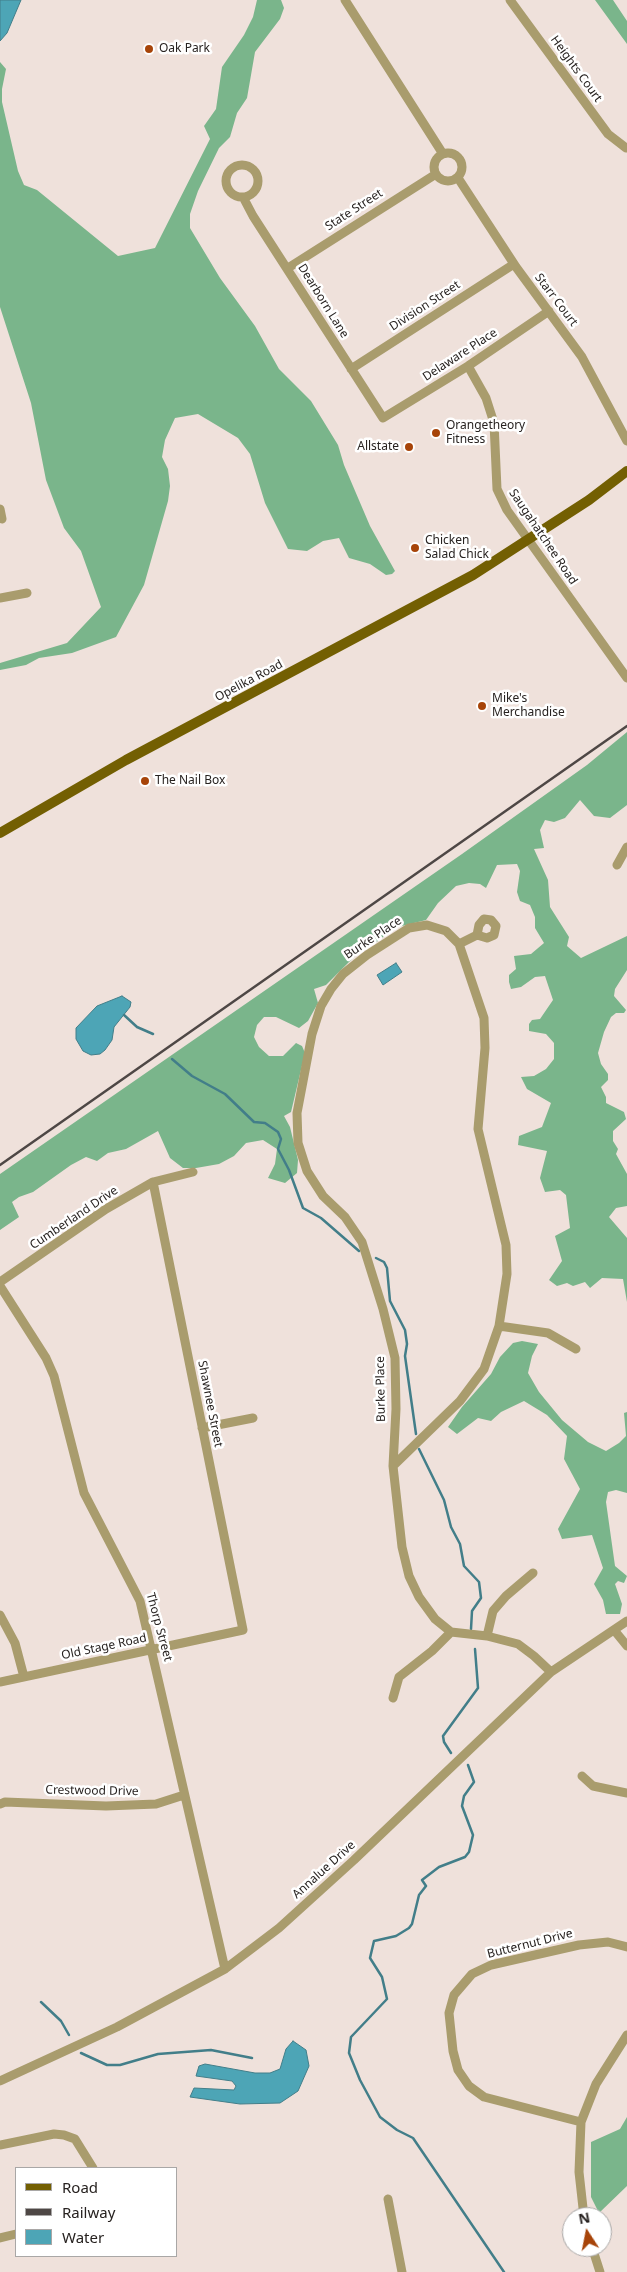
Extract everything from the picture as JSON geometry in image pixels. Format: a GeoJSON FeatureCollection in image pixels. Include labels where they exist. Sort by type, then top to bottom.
{"type":"FeatureCollection","features":[{"type":"Feature","properties":{"kind":"main road","name":"Opelika Road"},"geometry":{"type":"LineString","coordinates":[[0,833],[110,769],[447,590],[528,541],[589,500],[627,470]]}},
{"type":"Feature","properties":{"kind":"street","name":"Starr Court"},"geometry":{"type":"LineString","coordinates":[[344,0],[443,154],[451,153],[461,159],[462,171],[458,178],[514,264],[582,357],[627,441]]}},
{"type":"Feature","properties":{"kind":"street","name":"Heights Court"},"geometry":{"type":"LineString","coordinates":[[510,0],[608,134],[626,148]]}},
{"type":"Feature","properties":{"kind":"street"},"geometry":{"type":"LineString","coordinates":[[443,154],[434,165],[436,174],[446,181],[458,178]]}},
{"type":"Feature","properties":{"kind":"street","name":"State Street"},"geometry":{"type":"LineString","coordinates":[[288,268],[436,174]]}},
{"type":"Feature","properties":{"kind":"street","name":"Dearborn Lane"},"geometry":{"type":"LineString","coordinates":[[243,197],[253,216],[383,418]]}},
{"type":"Feature","properties":{"kind":"street","name":"Division Street"},"geometry":{"type":"LineString","coordinates":[[351,370],[514,264]]}},
{"type":"Feature","properties":{"kind":"street","name":"Delaware Place"},"geometry":{"type":"LineString","coordinates":[[383,418],[468,366],[549,310]]}},
{"type":"Feature","properties":{"kind":"street","name":"Saugahatchee Road"},"geometry":{"type":"LineString","coordinates":[[468,366],[486,398],[494,423],[497,490],[507,510],[627,678]]}},
{"type":"Feature","properties":{"kind":"street"},"geometry":{"type":"LineString","coordinates":[[0,509],[2,519]]}},
{"type":"Feature","properties":{"kind":"street"},"geometry":{"type":"LineString","coordinates":[[0,598],[27,593]]}},
{"type":"Feature","properties":{"kind":"street"},"geometry":{"type":"LineString","coordinates":[[616,865],[627,847]]}},
{"type":"Feature","properties":{"kind":"street","name":"Burke Place"},"geometry":{"type":"LineString","coordinates":[[393,1466],[473,1386],[484,1369],[499,1326],[507,1274],[506,1245],[478,1128],[485,1028],[476,989],[459,944],[446,931],[437,927],[418,926],[408,928],[367,955],[344,974],[331,989],[321,1006],[312,1034],[297,1113],[298,1142],[307,1171],[323,1196],[345,1217],[362,1242],[383,1309],[395,1358],[396,1409],[393,1466],[398,1517],[409,1576],[419,1597],[435,1619],[451,1632]]}},
{"type":"Feature","properties":{"kind":"street"},"geometry":{"type":"LineString","coordinates":[[459,944],[477,935]]}},
{"type":"Feature","properties":{"kind":"street","name":"Cumberland Drive"},"geometry":{"type":"LineString","coordinates":[[0,1282],[106,1209],[153,1182],[194,1172]]}},
{"type":"Feature","properties":{"kind":"street","name":"Shawnee Street"},"geometry":{"type":"LineString","coordinates":[[153,1182],[243,1630]]}},
{"type":"Feature","properties":{"kind":"street","name":"Thorp Street"},"geometry":{"type":"LineString","coordinates":[[0,1286],[46,1358],[54,1376],[84,1494],[138,1595],[153,1650],[184,1795],[194,1829],[225,1969]]}},
{"type":"Feature","properties":{"kind":"street"},"geometry":{"type":"LineString","coordinates":[[499,1326],[548,1333],[576,1349]]}},
{"type":"Feature","properties":{"kind":"street"},"geometry":{"type":"LineString","coordinates":[[202,1428],[253,1418]]}},
{"type":"Feature","properties":{"kind":"street"},"geometry":{"type":"LineString","coordinates":[[487,1636],[493,1612],[506,1596],[533,1573]]}},
{"type":"Feature","properties":{"kind":"street"},"geometry":{"type":"LineString","coordinates":[[0,1615],[15,1643],[24,1677]]}},
{"type":"Feature","properties":{"kind":"street","name":"Annalue Drive"},"geometry":{"type":"LineString","coordinates":[[0,2081],[117,2027],[225,1969],[279,1928],[348,1866],[551,1672],[627,1620]]}},
{"type":"Feature","properties":{"kind":"street","name":"Old Stage Road"},"geometry":{"type":"LineString","coordinates":[[0,1682],[243,1630]]}},
{"type":"Feature","properties":{"kind":"street"},"geometry":{"type":"LineString","coordinates":[[614,1630],[627,1646]]}},
{"type":"Feature","properties":{"kind":"street"},"geometry":{"type":"LineString","coordinates":[[393,1698],[399,1677],[432,1652],[451,1632],[487,1636],[518,1644],[551,1672]]}},
{"type":"Feature","properties":{"kind":"street"},"geometry":{"type":"LineString","coordinates":[[582,1776],[593,1786],[627,1793]]}},
{"type":"Feature","properties":{"kind":"street","name":"Crestwood Drive"},"geometry":{"type":"LineString","coordinates":[[0,1804],[5,1802],[106,1806],[156,1804],[184,1795]]}},
{"type":"Feature","properties":{"kind":"street","name":"Butternut Drive"},"geometry":{"type":"LineString","coordinates":[[581,2122],[493,2100],[484,2097],[469,2086],[458,2070],[451,2042],[449,2013],[454,1994],[472,1974],[491,1966],[579,1945],[608,1942],[627,1947]]}},
{"type":"Feature","properties":{"kind":"street"},"geometry":{"type":"LineString","coordinates":[[583,2207],[579,2172],[581,2122],[596,2084],[627,2035]]}},
{"type":"Feature","properties":{"kind":"street"},"geometry":{"type":"LineString","coordinates":[[0,2145],[54,2134],[64,2135],[75,2139],[92,2167]]}},
{"type":"Feature","properties":{"kind":"street"},"geometry":{"type":"LineString","coordinates":[[388,2199],[402,2272]]}},
{"type":"Feature","properties":{"kind":"street"},"geometry":{"type":"LineString","coordinates":[[0,2238],[15,2234]]}},
{"type":"Feature","properties":{"kind":"street"},"geometry":{"type":"LineString","coordinates":[[595,2257],[600,2272]]}},
{"type":"Feature","properties":{"kind":"green space"},"geometry":{"type":"Polygon","coordinates":[[[257,0],[281,0],[284,8],[280,19],[255,52],[247,98],[237,113],[230,137],[219,148],[198,191],[190,214],[190,228],[220,278],[255,326],[279,369],[311,401],[338,445],[344,465],[370,526],[395,571],[392,574],[386,575],[370,564],[349,558],[339,538],[323,541],[307,551],[288,549],[265,503],[250,454],[238,438],[198,414],[175,418],[165,440],[162,457],[168,469],[170,486],[168,501],[144,585],[116,637],[72,653],[39,658],[26,665],[0,670],[0,663],[67,643],[101,607],[81,551],[64,528],[46,480],[31,403],[0,307],[0,62],[6,69],[2,89],[2,102],[18,171],[24,185],[37,190],[118,256],[155,248],[210,139],[204,126],[216,109],[222,67],[244,35],[253,17],[257,0]]]}},
{"type":"Feature","properties":{"kind":"green space"},"geometry":{"type":"Polygon","coordinates":[[[595,0],[613,0],[627,21],[627,44],[595,0]]]}},
{"type":"Feature","properties":{"kind":"green space"},"geometry":{"type":"Polygon","coordinates":[[[627,732],[627,805],[610,818],[594,816],[580,800],[565,818],[554,822],[545,820],[540,830],[544,848],[534,849],[548,880],[550,907],[569,937],[567,946],[581,958],[627,936],[627,970],[615,989],[614,996],[626,1010],[624,1013],[616,1013],[611,1017],[598,1053],[601,1064],[608,1074],[608,1080],[601,1087],[606,1097],[606,1103],[624,1112],[626,1119],[613,1131],[613,1141],[618,1149],[616,1154],[627,1174],[627,1206],[616,1208],[609,1217],[627,1238],[627,1302],[623,1279],[602,1278],[590,1288],[585,1282],[573,1286],[567,1283],[557,1286],[549,1280],[562,1261],[555,1236],[570,1228],[566,1195],[560,1190],[545,1192],[540,1178],[547,1151],[518,1145],[519,1136],[542,1127],[551,1103],[527,1089],[521,1077],[534,1076],[546,1069],[554,1059],[554,1043],[546,1034],[529,1031],[529,1024],[532,1020],[540,1019],[553,1000],[545,976],[535,977],[521,987],[511,989],[509,982],[509,975],[516,969],[514,956],[531,954],[544,943],[535,928],[535,917],[530,905],[520,901],[517,892],[520,871],[517,864],[497,865],[486,888],[480,884],[469,883],[456,886],[438,903],[426,920],[394,928],[378,941],[362,949],[326,985],[314,989],[318,1003],[308,1021],[299,1028],[276,1017],[264,1017],[257,1025],[254,1037],[259,1047],[269,1056],[283,1056],[296,1043],[302,1046],[305,1053],[291,1112],[284,1116],[290,1127],[298,1160],[297,1173],[285,1183],[268,1178],[275,1164],[277,1149],[263,1140],[246,1143],[234,1156],[219,1164],[183,1168],[170,1158],[158,1131],[126,1149],[108,1153],[97,1161],[86,1157],[71,1165],[33,1192],[19,1197],[12,1202],[19,1217],[0,1230],[0,1174],[462,854],[587,765],[627,732]]]}},
{"type":"Feature","properties":{"kind":"green space"},"geometry":{"type":"Polygon","coordinates":[[[522,1341],[538,1344],[532,1356],[528,1373],[539,1392],[562,1420],[588,1442],[606,1451],[619,1443],[626,1436],[624,1413],[627,1412],[627,1493],[616,1490],[608,1492],[606,1502],[615,1566],[627,1576],[624,1583],[618,1581],[615,1584],[622,1604],[620,1614],[606,1614],[603,1600],[594,1584],[603,1568],[592,1535],[562,1539],[558,1529],[580,1489],[564,1459],[567,1436],[547,1415],[524,1401],[501,1412],[491,1421],[478,1418],[457,1434],[448,1427],[462,1407],[491,1374],[500,1357],[513,1343],[522,1341]]]}},
{"type":"Feature","properties":{"kind":"green space"},"geometry":{"type":"Polygon","coordinates":[[[627,2117],[627,2186],[605,2207],[596,2207],[591,2197],[591,2142],[620,2129],[627,2117]]]}},
{"type":"Feature","properties":{"kind":"water"},"geometry":{"type":"Polygon","coordinates":[[[0,0],[21,0],[7,33],[0,41],[0,0]]]}},
{"type":"Feature","properties":{"kind":"water"},"geometry":{"type":"Polygon","coordinates":[[[396,963],[402,972],[383,985],[377,975],[396,963]]]}},
{"type":"Feature","properties":{"kind":"water"},"geometry":{"type":"Polygon","coordinates":[[[122,996],[131,1002],[130,1007],[114,1027],[112,1040],[105,1050],[100,1054],[91,1055],[83,1051],[76,1039],[76,1028],[97,1006],[122,996]]]}},
{"type":"Feature","properties":{"kind":"water"},"geometry":{"type":"Polygon","coordinates":[[[293,2041],[306,2050],[309,2066],[298,2091],[280,2103],[240,2104],[190,2097],[194,2088],[234,2090],[236,2086],[232,2081],[196,2076],[199,2066],[205,2064],[255,2073],[270,2073],[280,2069],[286,2049],[293,2041]]]}},
{"type":"Feature","properties":{"kind":"waterway"},"geometry":{"type":"LineString","coordinates":[[124,1015],[137,1027],[153,1034]]}},
{"type":"Feature","properties":{"kind":"waterway"},"geometry":{"type":"LineString","coordinates":[[172,1059],[192,1076],[225,1094],[254,1122],[265,1123],[278,1132],[281,1139],[278,1149],[289,1170],[303,1208],[321,1218],[359,1251]]}},
{"type":"Feature","properties":{"kind":"waterway"},"geometry":{"type":"LineString","coordinates":[[376,1258],[384,1262],[387,1268],[390,1301],[405,1330],[407,1344],[405,1356],[416,1434]]}},
{"type":"Feature","properties":{"kind":"waterway"},"geometry":{"type":"LineString","coordinates":[[419,1449],[444,1500],[451,1527],[460,1544],[464,1566],[479,1582],[481,1598],[472,1611],[471,1629]]}},
{"type":"Feature","properties":{"kind":"waterway"},"geometry":{"type":"LineString","coordinates":[[451,1753],[444,1742],[443,1736],[478,1688],[475,1649]]}},
{"type":"Feature","properties":{"kind":"waterway"},"geometry":{"type":"LineString","coordinates":[[468,1765],[474,1782],[464,1796],[462,1806],[473,1835],[469,1852],[465,1857],[439,1867],[422,1880],[426,1886],[419,1895],[412,1924],[409,1928],[396,1936],[374,1941],[370,1958],[382,1977],[387,1999],[351,2037],[349,2053],[360,2080],[380,2117],[397,2130],[413,2138],[504,2272]]}},
{"type":"Feature","properties":{"kind":"waterway"},"geometry":{"type":"LineString","coordinates":[[41,2002],[61,2021],[69,2035]]}},
{"type":"Feature","properties":{"kind":"waterway"},"geometry":{"type":"LineString","coordinates":[[81,2053],[107,2065],[120,2065],[158,2054],[211,2050],[252,2058]]}},
{"type":"Feature","properties":{"kind":"railway"},"geometry":{"type":"LineString","coordinates":[[0,1165],[627,726]]}},
{"type":"Feature","properties":{"kind":"place","name":"Oak Park"},"geometry":{"type":"Point","coordinates":[149,49]}},
{"type":"Feature","properties":{"kind":"place","name":"Orangetheory Fitness"},"geometry":{"type":"Point","coordinates":[436,433]}},
{"type":"Feature","properties":{"kind":"place","name":"Allstate"},"geometry":{"type":"Point","coordinates":[409,447]}},
{"type":"Feature","properties":{"kind":"place","name":"Chicken Salad Chick"},"geometry":{"type":"Point","coordinates":[415,548]}},
{"type":"Feature","properties":{"kind":"place","name":"Mike's Merchandise"},"geometry":{"type":"Point","coordinates":[482,706]}},
{"type":"Feature","properties":{"kind":"place","name":"The Nail Box"},"geometry":{"type":"Point","coordinates":[145,781]}}]}
